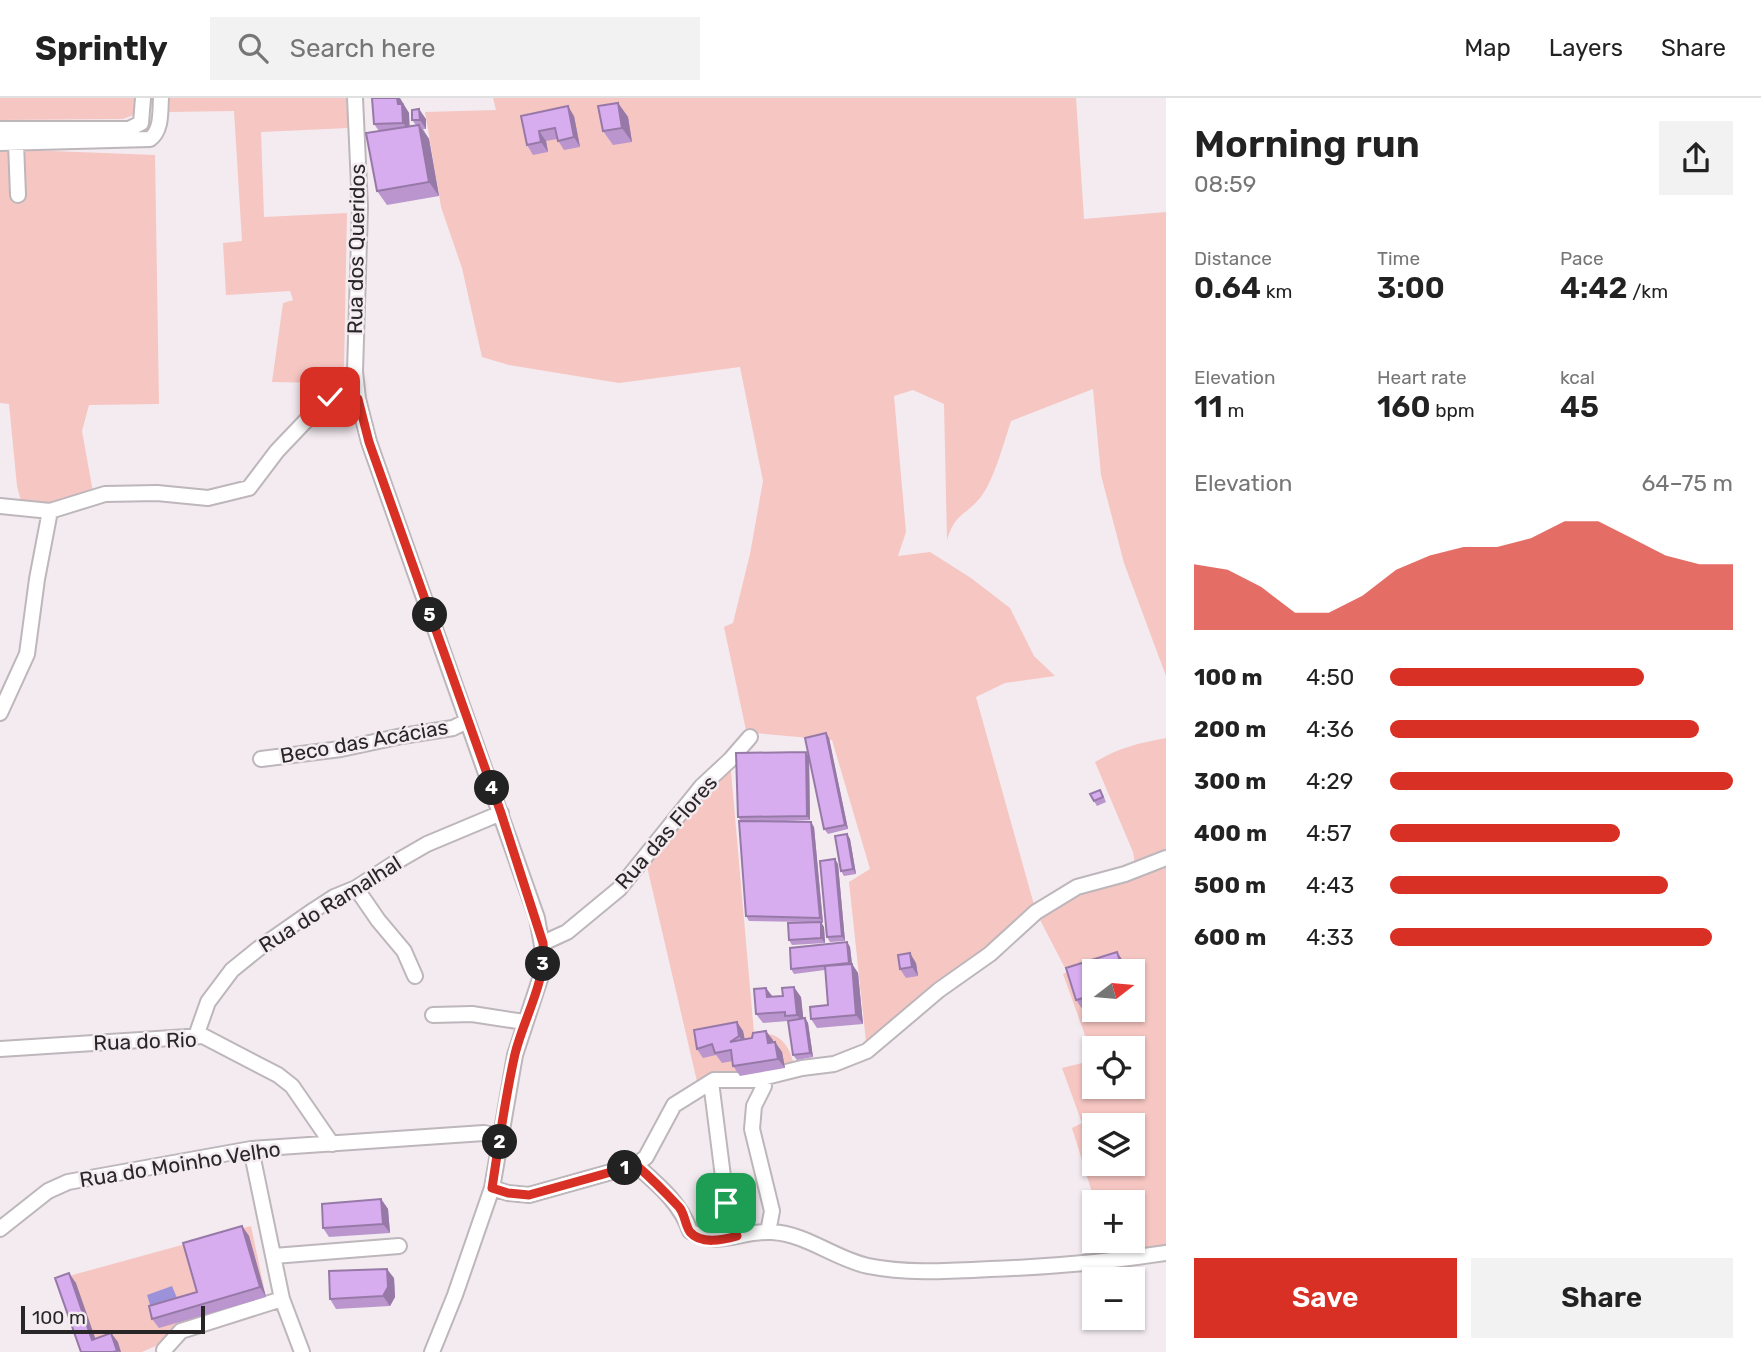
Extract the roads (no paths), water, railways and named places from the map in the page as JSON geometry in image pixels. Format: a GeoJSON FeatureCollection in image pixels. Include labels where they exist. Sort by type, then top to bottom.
{"type":"FeatureCollection","features":[{"type":"Feature","properties":{"kind":"street"},"geometry":{"type":"LineString","coordinates":[[0,129],[129,129],[141,122],[144,98]]}},
{"type":"Feature","properties":{"kind":"street"},"geometry":{"type":"LineString","coordinates":[[0,143],[149,139],[155,135],[159,125],[161,98]]}},
{"type":"Feature","properties":{"kind":"street","name":"Rua dos Queridos"},"geometry":{"type":"LineString","coordinates":[[355,98],[360,206],[354,348],[357,391],[369,442],[501,813],[543,943]]}},
{"type":"Feature","properties":{"kind":"street"},"geometry":{"type":"LineString","coordinates":[[16,143],[18,195]]}},
{"type":"Feature","properties":{"kind":"street"},"geometry":{"type":"LineString","coordinates":[[0,506],[50,511],[105,494],[157,493],[208,498],[249,488],[277,451],[330,397],[357,391]]}},
{"type":"Feature","properties":{"kind":"street"},"geometry":{"type":"LineString","coordinates":[[0,713],[27,654],[50,511]]}},
{"type":"Feature","properties":{"kind":"street","name":"Beco das Acácias"},"geometry":{"type":"LineString","coordinates":[[261,759],[341,749],[453,728],[467,721]]}},
{"type":"Feature","properties":{"kind":"street","name":"Rua das Flores"},"geometry":{"type":"LineString","coordinates":[[543,943],[567,932],[619,889],[702,786],[750,737]]}},
{"type":"Feature","properties":{"kind":"street","name":"Rua do Ramalhal"},"geometry":{"type":"LineString","coordinates":[[196,1036],[208,1002],[232,970],[314,909],[356,888],[427,844],[501,813]]}},
{"type":"Feature","properties":{"kind":"street"},"geometry":{"type":"LineString","coordinates":[[492,1188],[529,1195],[636,1165],[646,1157],[674,1105],[714,1080],[763,1077],[834,1064],[867,1051],[939,990],[990,954],[1036,912],[1077,887],[1125,874],[1166,858]]}},
{"type":"Feature","properties":{"kind":"street"},"geometry":{"type":"LineString","coordinates":[[356,888],[404,951],[415,976]]}},
{"type":"Feature","properties":{"kind":"street"},"geometry":{"type":"LineString","coordinates":[[432,1352],[492,1188],[515,1055],[541,976],[543,943]]}},
{"type":"Feature","properties":{"kind":"street"},"geometry":{"type":"LineString","coordinates":[[433,1015],[472,1014],[524,1022]]}},
{"type":"Feature","properties":{"kind":"street","name":"Rua do Rio"},"geometry":{"type":"LineString","coordinates":[[0,1049],[203,1036],[278,1075],[292,1086],[332,1144]]}},
{"type":"Feature","properties":{"kind":"street"},"geometry":{"type":"LineString","coordinates":[[763,1077],[764,1086],[754,1106],[752,1129],[772,1211],[768,1232]]}},
{"type":"Feature","properties":{"kind":"street"},"geometry":{"type":"LineString","coordinates":[[710,1083],[727,1208],[737,1236]]}},
{"type":"Feature","properties":{"kind":"street","name":"Rua do Moinho Velho"},"geometry":{"type":"LineString","coordinates":[[0,1229],[48,1191],[68,1182],[251,1149],[484,1133],[501,1136]]}},
{"type":"Feature","properties":{"kind":"street"},"geometry":{"type":"LineString","coordinates":[[251,1149],[282,1299],[302,1352]]}},
{"type":"Feature","properties":{"kind":"street"},"geometry":{"type":"LineString","coordinates":[[636,1165],[684,1213],[690,1231],[702,1239],[722,1241],[768,1232],[811,1242],[865,1265],[905,1270],[1023,1268],[1112,1262],[1166,1253]]}},
{"type":"Feature","properties":{"kind":"street"},"geometry":{"type":"LineString","coordinates":[[274,1256],[399,1246]]}},
{"type":"Feature","properties":{"kind":"street"},"geometry":{"type":"LineString","coordinates":[[164,1350],[181,1331],[282,1299]]}}]}
